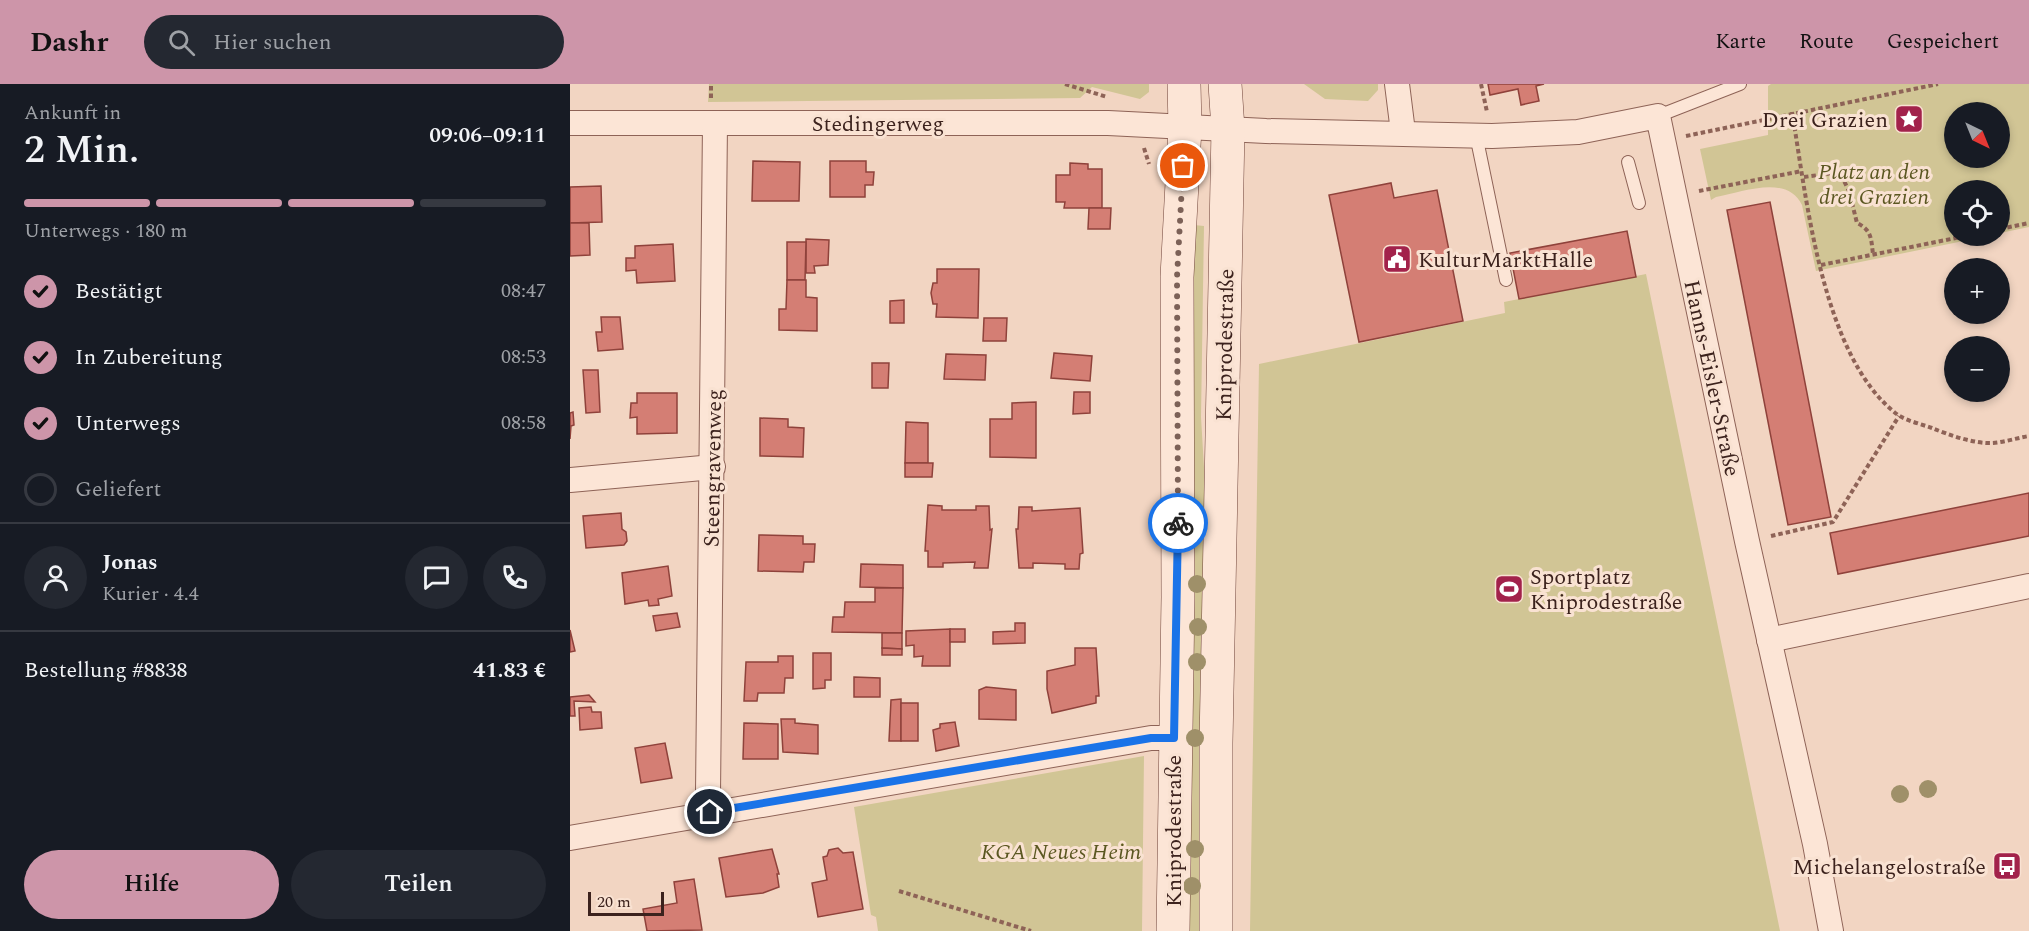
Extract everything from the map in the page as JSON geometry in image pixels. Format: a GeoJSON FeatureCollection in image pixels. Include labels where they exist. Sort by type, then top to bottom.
{"type":"FeatureCollection","features":[{"type":"Feature","properties":{"kind":"main road","name":"Kniprodestraße"},"geometry":{"type":"LineString","coordinates":[[1173,931],[1174,738],[1178,597],[1177,277],[1185,127],[1184,84]]}},
{"type":"Feature","properties":{"kind":"main road","name":"Kniprodestraße"},"geometry":{"type":"LineString","coordinates":[[1216,931],[1216,732],[1228,129],[1225,84]]}},
{"type":"Feature","properties":{"kind":"street"},"geometry":{"type":"LineString","coordinates":[[1397,84],[1403,132]]}},
{"type":"Feature","properties":{"kind":"street"},"geometry":{"type":"LineString","coordinates":[[1185,127],[1476,135],[1578,132],[1658,117]]}},
{"type":"Feature","properties":{"kind":"street","name":"Hanns-Eisler-Straße"},"geometry":{"type":"LineString","coordinates":[[1658,117],[1747,542],[1815,844],[1831,931]]}},
{"type":"Feature","properties":{"kind":"street","name":"Stedingerweg"},"geometry":{"type":"LineString","coordinates":[[570,123],[1108,123],[1185,127]]}},
{"type":"Feature","properties":{"kind":"street","name":"Steengravenweg"},"geometry":{"type":"LineString","coordinates":[[710,812],[708,793],[716,123]]}},
{"type":"Feature","properties":{"kind":"street"},"geometry":{"type":"LineString","coordinates":[[570,480],[713,467]]}},
{"type":"Feature","properties":{"kind":"street"},"geometry":{"type":"LineString","coordinates":[[1769,640],[2029,586]]}},
{"type":"Feature","properties":{"kind":"street"},"geometry":{"type":"LineString","coordinates":[[570,838],[710,812],[1151,738],[1174,738]]}},
{"type":"Feature","properties":{"kind":"lane"},"geometry":{"type":"LineString","coordinates":[[1658,117],[1740,84]]}},
{"type":"Feature","properties":{"kind":"lane"},"geometry":{"type":"LineString","coordinates":[[1476,135],[1506,280]]}},
{"type":"Feature","properties":{"kind":"lane"},"geometry":{"type":"LineString","coordinates":[[1628,162],[1639,203]]}},
{"type":"Feature","properties":{"kind":"path"},"geometry":{"type":"LineString","coordinates":[[1065,84],[1078,88]]}},
{"type":"Feature","properties":{"kind":"path"},"geometry":{"type":"LineString","coordinates":[[1663,142],[1792,112],[1938,84]]}},
{"type":"Feature","properties":{"kind":"path"},"geometry":{"type":"LineString","coordinates":[[1792,112],[1821,265],[1836,322],[1851,356],[1870,385],[1899,416],[1950,435],[1992,443],[2029,436]]}},
{"type":"Feature","properties":{"kind":"path"},"geometry":{"type":"LineString","coordinates":[[1675,196],[1802,171]]}},
{"type":"Feature","properties":{"kind":"path"},"geometry":{"type":"LineString","coordinates":[[1804,177],[1833,173],[1841,175],[1849,191],[1857,223],[1869,232],[1873,254]]}},
{"type":"Feature","properties":{"kind":"path"},"geometry":{"type":"LineString","coordinates":[[2010,227],[2029,223]]}},
{"type":"Feature","properties":{"kind":"path"},"geometry":{"type":"LineString","coordinates":[[1821,265],[1944,240]]}},
{"type":"Feature","properties":{"kind":"path"},"geometry":{"type":"LineString","coordinates":[[1747,542],[1833,522],[1899,416]]}},
{"type":"Feature","properties":{"kind":"path"},"geometry":{"type":"LineString","coordinates":[[899,891],[1031,931]]}},
{"type":"Feature","properties":{"kind":"green space"},"geometry":{"type":"Polygon","coordinates":[[[709,84],[1149,84],[1149,92],[1140,99],[1092,87],[1080,98],[708,102],[709,84]]]}},
{"type":"Feature","properties":{"kind":"green space"},"geometry":{"type":"Polygon","coordinates":[[[1304,84],[1378,84],[1378,90],[1368,101],[1325,99],[1304,84]]]}},
{"type":"Feature","properties":{"kind":"green space","name":"Platz an den drei Grazien"},"geometry":{"type":"Polygon","coordinates":[[[1771,84],[2029,84],[2029,227],[2010,231],[2010,180],[1944,180],[1944,245],[1816,271],[1802,205],[1795,196],[1786,190],[1764,188],[1751,189],[1711,200],[1700,149],[1768,135],[1768,86],[1771,84]]]}},
{"type":"Feature","properties":{"kind":"green space"},"geometry":{"type":"Polygon","coordinates":[[[1194,225],[1204,226],[1201,417],[1207,518],[1204,931],[1184,931],[1194,225]]]}},
{"type":"Feature","properties":{"kind":"green space","name":"Sportplatz Kniprodestraße"},"geometry":{"type":"Polygon","coordinates":[[[1627,231],[1636,276],[1646,274],[1780,931],[1250,931],[1259,364],[1505,313],[1504,302],[1519,299],[1510,253],[1627,231]]]}},
{"type":"Feature","properties":{"kind":"green space","name":"KGA Neues Heim"},"geometry":{"type":"Polygon","coordinates":[[[1144,756],[1142,931],[878,931],[876,917],[871,915],[854,807],[1144,756]]]}},
{"type":"Feature","properties":{"kind":"building"},"geometry":{"type":"Polygon","coordinates":[[[1488,84],[1544,84],[1536,86],[1539,101],[1521,105],[1518,89],[1490,95],[1488,84]]]}},
{"type":"Feature","properties":{"kind":"building"},"geometry":{"type":"Polygon","coordinates":[[[753,161],[800,162],[799,201],[752,201],[753,161]]]}},
{"type":"Feature","properties":{"kind":"building"},"geometry":{"type":"Polygon","coordinates":[[[830,161],[866,161],[866,172],[874,172],[873,185],[865,185],[865,197],[830,197],[830,161]]]}},
{"type":"Feature","properties":{"kind":"building"},"geometry":{"type":"Polygon","coordinates":[[[1070,163],[1088,164],[1088,169],[1102,169],[1102,208],[1064,208],[1065,202],[1056,202],[1056,175],[1070,175],[1070,163]]]}},
{"type":"Feature","properties":{"kind":"building","name":"KulturMarktHalle"},"geometry":{"type":"Polygon","coordinates":[[[1391,183],[1394,198],[1437,190],[1463,321],[1359,342],[1329,195],[1391,183]]]}},
{"type":"Feature","properties":{"kind":"building"},"geometry":{"type":"Polygon","coordinates":[[[601,186],[602,222],[570,223],[570,187],[601,186]]]}},
{"type":"Feature","properties":{"kind":"building"},"geometry":{"type":"Polygon","coordinates":[[[1770,202],[1831,517],[1788,525],[1727,210],[1770,202]]]}},
{"type":"Feature","properties":{"kind":"building"},"geometry":{"type":"Polygon","coordinates":[[[1089,208],[1111,208],[1110,229],[1088,229],[1089,208]]]}},
{"type":"Feature","properties":{"kind":"building"},"geometry":{"type":"Polygon","coordinates":[[[570,223],[589,223],[590,255],[570,256],[570,223]]]}},
{"type":"Feature","properties":{"kind":"building"},"geometry":{"type":"Polygon","coordinates":[[[1627,231],[1636,277],[1519,299],[1510,253],[1627,231]]]}},
{"type":"Feature","properties":{"kind":"building"},"geometry":{"type":"Polygon","coordinates":[[[806,239],[829,240],[828,265],[814,266],[815,273],[806,273],[806,239]]]}},
{"type":"Feature","properties":{"kind":"building"},"geometry":{"type":"Polygon","coordinates":[[[787,242],[806,242],[805,280],[787,280],[787,242]]]}},
{"type":"Feature","properties":{"kind":"building"},"geometry":{"type":"Polygon","coordinates":[[[673,244],[675,281],[637,283],[636,270],[626,271],[626,258],[635,258],[635,246],[673,244]]]}},
{"type":"Feature","properties":{"kind":"building"},"geometry":{"type":"Polygon","coordinates":[[[937,269],[979,269],[978,318],[936,317],[937,304],[933,304],[931,293],[933,283],[937,283],[937,269]]]}},
{"type":"Feature","properties":{"kind":"building"},"geometry":{"type":"Polygon","coordinates":[[[787,280],[806,280],[806,297],[817,298],[817,331],[779,330],[779,309],[786,309],[787,280]]]}},
{"type":"Feature","properties":{"kind":"building"},"geometry":{"type":"Polygon","coordinates":[[[904,300],[904,323],[890,323],[890,301],[904,300]]]}},
{"type":"Feature","properties":{"kind":"building"},"geometry":{"type":"Polygon","coordinates":[[[601,317],[620,317],[623,349],[598,351],[596,332],[602,332],[601,317]]]}},
{"type":"Feature","properties":{"kind":"building"},"geometry":{"type":"Polygon","coordinates":[[[984,318],[1007,318],[1006,341],[983,341],[984,318]]]}},
{"type":"Feature","properties":{"kind":"building"},"geometry":{"type":"Polygon","coordinates":[[[1054,353],[1092,356],[1090,381],[1051,378],[1054,353]]]}},
{"type":"Feature","properties":{"kind":"building"},"geometry":{"type":"Polygon","coordinates":[[[946,354],[986,355],[985,380],[944,379],[946,354]]]}},
{"type":"Feature","properties":{"kind":"building"},"geometry":{"type":"Polygon","coordinates":[[[872,363],[889,363],[888,388],[872,388],[872,363]]]}},
{"type":"Feature","properties":{"kind":"building"},"geometry":{"type":"Polygon","coordinates":[[[583,370],[598,370],[600,412],[586,413],[583,370]]]}},
{"type":"Feature","properties":{"kind":"building"},"geometry":{"type":"Polygon","coordinates":[[[1074,392],[1090,392],[1090,413],[1073,414],[1074,392]]]}},
{"type":"Feature","properties":{"kind":"building"},"geometry":{"type":"Polygon","coordinates":[[[637,393],[677,393],[677,433],[637,434],[637,417],[630,418],[631,403],[637,403],[637,393]]]}},
{"type":"Feature","properties":{"kind":"building"},"geometry":{"type":"Polygon","coordinates":[[[1036,402],[1036,458],[990,457],[990,419],[1012,419],[1012,403],[1036,402]]]}},
{"type":"Feature","properties":{"kind":"building"},"geometry":{"type":"Polygon","coordinates":[[[573,412],[574,425],[571,426],[570,439],[570,413],[573,412]]]}},
{"type":"Feature","properties":{"kind":"building"},"geometry":{"type":"Polygon","coordinates":[[[760,418],[788,419],[788,427],[804,428],[803,457],[760,456],[760,418]]]}},
{"type":"Feature","properties":{"kind":"building"},"geometry":{"type":"Polygon","coordinates":[[[906,422],[928,423],[928,463],[905,463],[906,422]]]}},
{"type":"Feature","properties":{"kind":"building"},"geometry":{"type":"Polygon","coordinates":[[[905,463],[933,463],[932,477],[905,477],[905,463]]]}},
{"type":"Feature","properties":{"kind":"building"},"geometry":{"type":"Polygon","coordinates":[[[2029,493],[2029,536],[1838,574],[1830,533],[2029,493]]]}},
{"type":"Feature","properties":{"kind":"building"},"geometry":{"type":"Polygon","coordinates":[[[928,505],[942,506],[942,510],[976,510],[976,506],[989,506],[990,530],[992,529],[988,568],[974,568],[975,562],[943,563],[943,567],[928,567],[928,551],[925,551],[928,505]]]}},
{"type":"Feature","properties":{"kind":"building"},"geometry":{"type":"Polygon","coordinates":[[[1019,507],[1032,507],[1032,511],[1080,508],[1083,553],[1080,554],[1079,569],[1065,569],[1065,564],[1033,563],[1033,568],[1019,568],[1016,529],[1018,529],[1019,507]]]}},
{"type":"Feature","properties":{"kind":"building"},"geometry":{"type":"Polygon","coordinates":[[[621,513],[622,529],[626,532],[627,541],[624,545],[586,548],[583,516],[621,513]]]}},
{"type":"Feature","properties":{"kind":"building"},"geometry":{"type":"Polygon","coordinates":[[[759,535],[803,536],[803,544],[815,544],[814,562],[804,562],[803,572],[758,571],[759,535]]]}},
{"type":"Feature","properties":{"kind":"building"},"geometry":{"type":"Polygon","coordinates":[[[861,564],[903,565],[903,588],[860,587],[861,564]]]}},
{"type":"Feature","properties":{"kind":"building"},"geometry":{"type":"Polygon","coordinates":[[[668,566],[672,596],[658,599],[659,605],[649,606],[648,600],[625,604],[622,573],[668,566]]]}},
{"type":"Feature","properties":{"kind":"building"},"geometry":{"type":"Polygon","coordinates":[[[875,588],[903,588],[902,633],[832,632],[833,617],[844,617],[845,602],[875,602],[875,588]]]}},
{"type":"Feature","properties":{"kind":"building"},"geometry":{"type":"Polygon","coordinates":[[[677,613],[680,627],[656,631],[653,616],[677,613]]]}},
{"type":"Feature","properties":{"kind":"building"},"geometry":{"type":"Polygon","coordinates":[[[1015,623],[1025,623],[1025,643],[993,644],[993,632],[1015,631],[1015,623]]]}},
{"type":"Feature","properties":{"kind":"building"},"geometry":{"type":"Polygon","coordinates":[[[950,629],[950,666],[922,666],[923,656],[914,657],[914,645],[906,646],[906,631],[950,629]]]}},
{"type":"Feature","properties":{"kind":"building"},"geometry":{"type":"Polygon","coordinates":[[[950,629],[965,629],[965,642],[950,642],[950,629]]]}},
{"type":"Feature","properties":{"kind":"building"},"geometry":{"type":"Polygon","coordinates":[[[570,630],[575,651],[570,652],[570,630]]]}},
{"type":"Feature","properties":{"kind":"building"},"geometry":{"type":"Polygon","coordinates":[[[882,633],[902,633],[902,649],[882,648],[882,633]]]}},
{"type":"Feature","properties":{"kind":"building"},"geometry":{"type":"Polygon","coordinates":[[[882,648],[902,649],[902,655],[882,655],[882,648]]]}},
{"type":"Feature","properties":{"kind":"building"},"geometry":{"type":"Polygon","coordinates":[[[1075,648],[1096,648],[1099,696],[1096,696],[1096,703],[1052,713],[1047,689],[1047,671],[1075,665],[1075,648]]]}},
{"type":"Feature","properties":{"kind":"building"},"geometry":{"type":"Polygon","coordinates":[[[813,653],[831,653],[831,680],[825,680],[825,688],[813,689],[813,653]]]}},
{"type":"Feature","properties":{"kind":"building"},"geometry":{"type":"Polygon","coordinates":[[[778,656],[793,656],[793,678],[785,678],[784,693],[758,693],[757,701],[744,701],[746,662],[778,662],[778,656]]]}},
{"type":"Feature","properties":{"kind":"building"},"geometry":{"type":"Polygon","coordinates":[[[854,677],[880,678],[880,697],[854,697],[854,677]]]}},
{"type":"Feature","properties":{"kind":"building"},"geometry":{"type":"Polygon","coordinates":[[[986,687],[1016,690],[1016,720],[979,719],[979,690],[986,687]]]}},
{"type":"Feature","properties":{"kind":"building"},"geometry":{"type":"Polygon","coordinates":[[[589,695],[595,702],[574,701],[575,716],[570,716],[570,697],[589,695]]]}},
{"type":"Feature","properties":{"kind":"building"},"geometry":{"type":"Polygon","coordinates":[[[901,699],[901,741],[889,741],[891,700],[901,699]]]}},
{"type":"Feature","properties":{"kind":"building"},"geometry":{"type":"Polygon","coordinates":[[[901,703],[918,703],[918,741],[901,741],[901,703]]]}},
{"type":"Feature","properties":{"kind":"building"},"geometry":{"type":"Polygon","coordinates":[[[591,707],[592,712],[601,712],[602,728],[580,730],[579,708],[591,707]]]}},
{"type":"Feature","properties":{"kind":"building"},"geometry":{"type":"Polygon","coordinates":[[[781,719],[795,719],[795,723],[818,725],[818,754],[783,752],[781,719]]]}},
{"type":"Feature","properties":{"kind":"building"},"geometry":{"type":"Polygon","coordinates":[[[955,722],[959,746],[936,751],[933,730],[940,728],[940,724],[955,722]]]}},
{"type":"Feature","properties":{"kind":"building"},"geometry":{"type":"Polygon","coordinates":[[[744,723],[778,724],[778,759],[743,759],[744,723]]]}},
{"type":"Feature","properties":{"kind":"building"},"geometry":{"type":"Polygon","coordinates":[[[665,743],[672,778],[641,783],[635,748],[665,743]]]}},
{"type":"Feature","properties":{"kind":"building"},"geometry":{"type":"Polygon","coordinates":[[[838,848],[843,853],[853,852],[863,909],[818,917],[812,883],[827,880],[823,857],[827,856],[829,850],[838,848]]]}},
{"type":"Feature","properties":{"kind":"building"},"geometry":{"type":"Polygon","coordinates":[[[772,849],[779,874],[777,874],[779,887],[763,893],[726,897],[719,858],[772,849]]]}},
{"type":"Feature","properties":{"kind":"building"},"geometry":{"type":"Polygon","coordinates":[[[694,879],[702,930],[647,931],[643,909],[677,903],[674,882],[694,879]]]}},
{"type":"Feature","properties":{"kind":"way so far"},"geometry":{"type":"LineString","coordinates":[[1178,523],[1177,277],[1183,166]]}},
{"type":"Feature","properties":{"kind":"place","name":"Drei Grazien"},"geometry":{"type":"Point","coordinates":[1909,119]}},
{"type":"Feature","properties":{"kind":"place","name":"KulturMarktHalle"},"geometry":{"type":"Point","coordinates":[1397,259]}},
{"type":"Feature","properties":{"kind":"place","name":"Sportplatz Kniprodestraße"},"geometry":{"type":"Point","coordinates":[1509,589]}},
{"type":"Feature","properties":{"kind":"place","name":"Michelangelostraße"},"geometry":{"type":"Point","coordinates":[2007,866]}},
{"type":"Feature","properties":{"kind":"route"},"geometry":{"type":"LineString","coordinates":[[710,812],[1151,738],[1174,738],[1178,523]]}}]}
